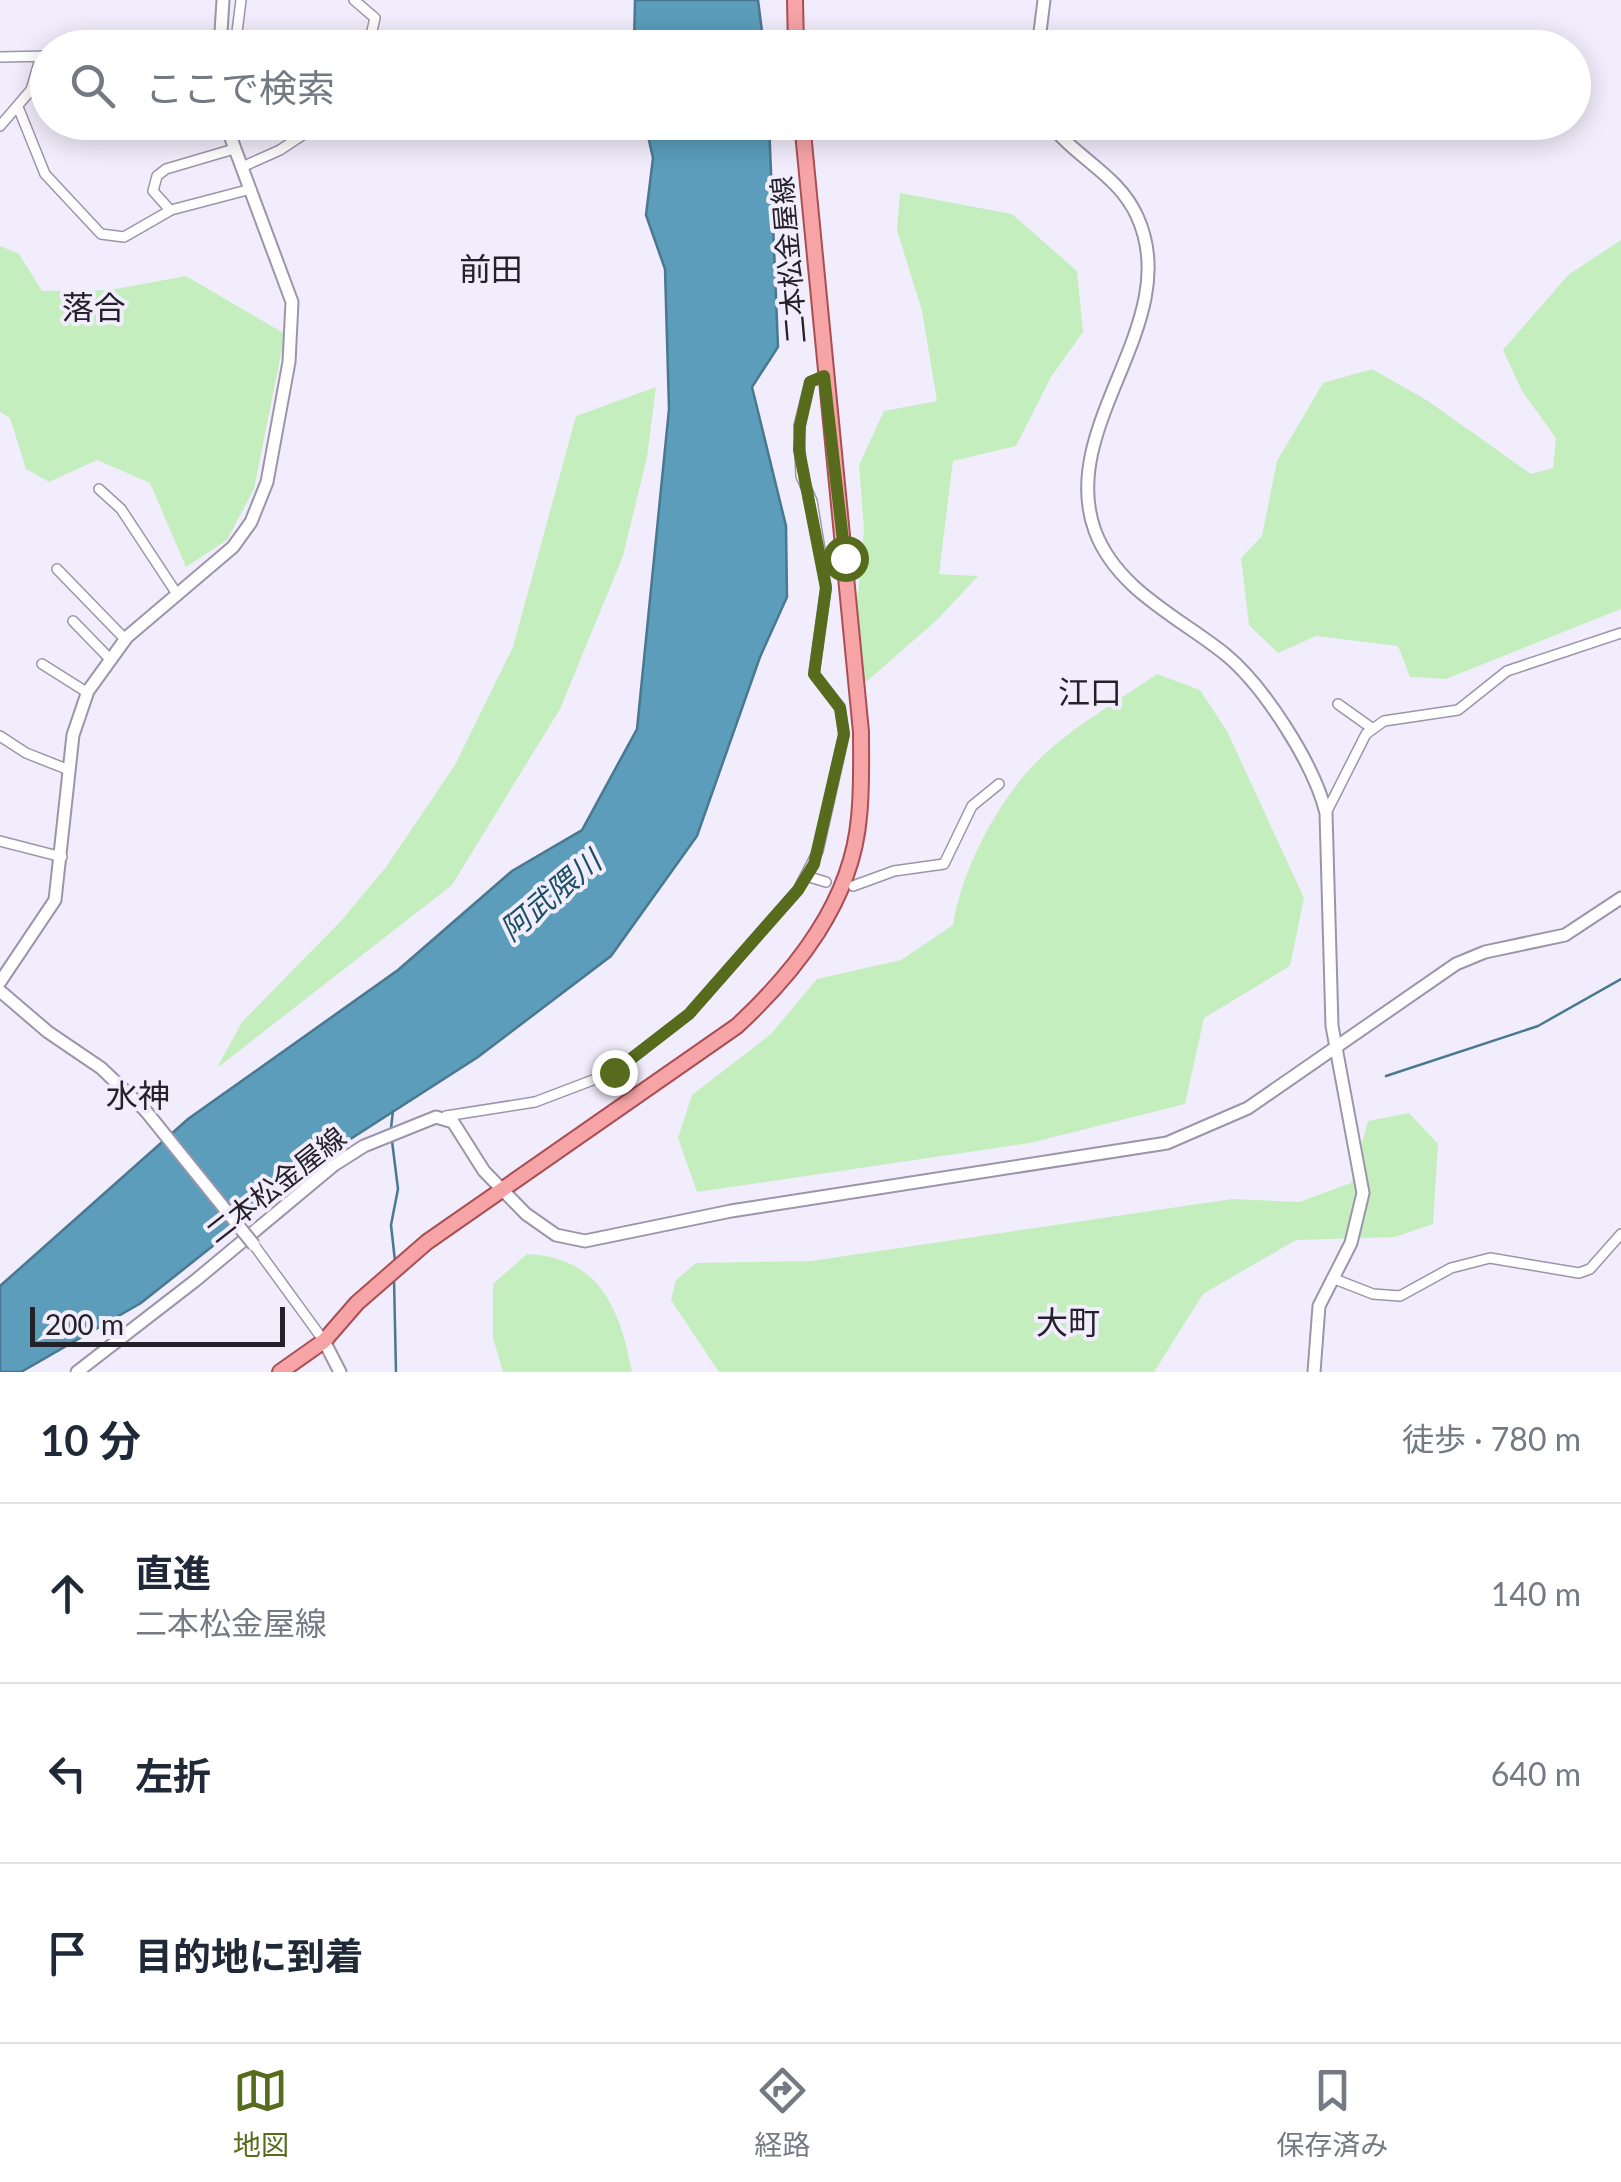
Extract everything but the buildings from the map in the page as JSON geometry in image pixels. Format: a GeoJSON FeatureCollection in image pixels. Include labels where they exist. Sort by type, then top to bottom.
{"type":"FeatureCollection","features":[{"type":"Feature","properties":{"kind":"main road"},"geometry":{"type":"LineString","coordinates":[[795,0],[796,30]]}},
{"type":"Feature","properties":{"kind":"main road","name":"二本松金屋線"},"geometry":{"type":"LineString","coordinates":[[287,1370],[427,1242],[737,1026],[781,985],[840,892],[859,821],[861,732],[804,140]]}},
{"type":"Feature","properties":{"kind":"street"},"geometry":{"type":"LineString","coordinates":[[221,30],[223,0]]}},
{"type":"Feature","properties":{"kind":"street"},"geometry":{"type":"LineString","coordinates":[[237,30],[241,0]]}},
{"type":"Feature","properties":{"kind":"street"},"geometry":{"type":"LineString","coordinates":[[354,0],[375,18],[372,30]]}},
{"type":"Feature","properties":{"kind":"street"},"geometry":{"type":"LineString","coordinates":[[1040,30],[1044,0]]}},
{"type":"Feature","properties":{"kind":"street"},"geometry":{"type":"LineString","coordinates":[[0,57],[30,56]]}},
{"type":"Feature","properties":{"kind":"street"},"geometry":{"type":"LineString","coordinates":[[0,126],[30,91]]}},
{"type":"Feature","properties":{"kind":"street"},"geometry":{"type":"LineString","coordinates":[[18,107],[30,136]]}},
{"type":"Feature","properties":{"kind":"street"},"geometry":{"type":"LineString","coordinates":[[32,140],[46,174],[63,198],[102,234],[124,237],[170,210],[251,189]]}},
{"type":"Feature","properties":{"kind":"street"},"geometry":{"type":"LineString","coordinates":[[0,982],[55,900],[73,735],[88,693],[124,639],[243,535],[262,500],[289,362],[292,302],[231,140]]}},
{"type":"Feature","properties":{"kind":"street"},"geometry":{"type":"LineString","coordinates":[[242,168],[295,140]]}},
{"type":"Feature","properties":{"kind":"street"},"geometry":{"type":"LineString","coordinates":[[1069,140],[1120,187],[1138,216],[1148,255],[1146,294],[1090,468],[1089,507],[1094,528],[1108,558],[1128,582],[1224,653],[1248,677],[1316,780],[1326,813],[1334,1047],[1363,1193],[1351,1244],[1319,1306],[1314,1372]]}},
{"type":"Feature","properties":{"kind":"street"},"geometry":{"type":"LineString","coordinates":[[170,210],[153,190],[157,176],[166,169],[234,149]]}},
{"type":"Feature","properties":{"kind":"street"},"geometry":{"type":"LineString","coordinates":[[824,376],[810,382],[799,450],[826,588],[814,674],[840,708],[844,734],[818,850],[806,876],[689,1014],[614,1072],[535,1102],[446,1116],[501,1188],[541,1227],[584,1241],[749,1208],[1125,1152],[1202,1130],[1248,1108],[1456,964],[1485,952],[1565,935],[1621,898]]}},
{"type":"Feature","properties":{"kind":"street"},"geometry":{"type":"LineString","coordinates":[[98,489],[121,508],[177,594]]}},
{"type":"Feature","properties":{"kind":"street"},"geometry":{"type":"LineString","coordinates":[[57,568],[124,639]]}},
{"type":"Feature","properties":{"kind":"street"},"geometry":{"type":"LineString","coordinates":[[73,621],[109,658]]}},
{"type":"Feature","properties":{"kind":"street"},"geometry":{"type":"LineString","coordinates":[[1326,813],[1372,729],[1384,721],[1458,710],[1507,671],[1621,633]]}},
{"type":"Feature","properties":{"kind":"street"},"geometry":{"type":"LineString","coordinates":[[42,664],[88,693]]}},
{"type":"Feature","properties":{"kind":"street"},"geometry":{"type":"LineString","coordinates":[[1338,704],[1372,729]]}},
{"type":"Feature","properties":{"kind":"street"},"geometry":{"type":"LineString","coordinates":[[0,736],[26,753],[69,770]]}},
{"type":"Feature","properties":{"kind":"street"},"geometry":{"type":"LineString","coordinates":[[852,886],[894,871],[944,864],[972,806],[999,784]]}},
{"type":"Feature","properties":{"kind":"street"},"geometry":{"type":"LineString","coordinates":[[0,841],[62,857]]}},
{"type":"Feature","properties":{"kind":"street"},"geometry":{"type":"LineString","coordinates":[[806,876],[826,882]]}},
{"type":"Feature","properties":{"kind":"street"},"geometry":{"type":"LineString","coordinates":[[0,991],[48,1032],[101,1068],[145,1110],[254,1245],[324,1340],[340,1372]]}},
{"type":"Feature","properties":{"kind":"street","name":"二本松金屋線"},"geometry":{"type":"LineString","coordinates":[[76,1372],[196,1280],[334,1165],[386,1138],[446,1116]]}},
{"type":"Feature","properties":{"kind":"street"},"geometry":{"type":"LineString","coordinates":[[1332,1278],[1373,1294],[1400,1296],[1451,1268],[1490,1258],[1580,1272],[1590,1269],[1621,1234]]}},
{"type":"Feature","properties":{"kind":"green space"},"geometry":{"type":"Polygon","coordinates":[[[900,193],[1012,214],[1077,271],[1083,332],[1051,377],[1016,446],[953,461],[939,574],[978,576],[938,619],[866,682],[852,655],[864,530],[859,465],[884,411],[937,401],[922,311],[897,230],[900,193]]]}},
{"type":"Feature","properties":{"kind":"green space"},"geometry":{"type":"Polygon","coordinates":[[[1621,240],[1621,609],[1446,679],[1410,677],[1398,646],[1316,636],[1278,653],[1249,625],[1241,558],[1262,536],[1277,461],[1323,383],[1372,369],[1428,401],[1531,474],[1553,468],[1556,438],[1522,391],[1503,350],[1568,275],[1621,240]]]}},
{"type":"Feature","properties":{"kind":"green space"},"geometry":{"type":"Polygon","coordinates":[[[0,246],[19,254],[42,291],[110,290],[186,276],[285,334],[254,489],[227,540],[186,567],[150,483],[97,460],[49,482],[26,469],[10,418],[0,412],[0,246]]]}},
{"type":"Feature","properties":{"kind":"green space"},"geometry":{"type":"Polygon","coordinates":[[[656,387],[647,457],[623,556],[560,709],[452,885],[217,1068],[242,1022],[340,922],[386,867],[455,765],[513,647],[576,416],[656,387]]]}},
{"type":"Feature","properties":{"kind":"green space"},"geometry":{"type":"Polygon","coordinates":[[[1157,674],[1200,690],[1227,731],[1304,898],[1290,966],[1204,1018],[1185,1104],[1030,1143],[697,1192],[678,1138],[692,1095],[771,1034],[817,979],[901,960],[953,925],[975,854],[1016,786],[1061,740],[1157,674]]]}},
{"type":"Feature","properties":{"kind":"green space"},"geometry":{"type":"Polygon","coordinates":[[[1409,1113],[1438,1144],[1433,1224],[1395,1237],[1296,1240],[1203,1294],[1154,1372],[719,1372],[671,1300],[676,1280],[696,1263],[811,1261],[1232,1199],[1299,1202],[1351,1183],[1368,1121],[1409,1113]]]}},
{"type":"Feature","properties":{"kind":"green space"},"geometry":{"type":"Polygon","coordinates":[[[527,1254],[573,1265],[602,1290],[621,1327],[632,1372],[503,1372],[493,1338],[493,1284],[527,1254]]]}},
{"type":"Feature","properties":{"kind":"water"},"geometry":{"type":"Polygon","coordinates":[[[635,0],[758,0],[762,30],[634,30],[635,0]]]}},
{"type":"Feature","properties":{"kind":"water","name":"阿武隈川"},"geometry":{"type":"Polygon","coordinates":[[[649,140],[770,140],[778,347],[752,387],[786,526],[787,597],[760,657],[697,836],[611,956],[478,1057],[335,1149],[141,1303],[21,1372],[0,1372],[0,1286],[188,1119],[398,970],[512,871],[582,830],[637,729],[669,409],[665,269],[646,215],[653,158],[649,140]]]}},
{"type":"Feature","properties":{"kind":"waterway"},"geometry":{"type":"LineString","coordinates":[[1386,1076],[1538,1026],[1621,979]]}},
{"type":"Feature","properties":{"kind":"waterway"},"geometry":{"type":"LineString","coordinates":[[391,1128],[393,1111]]}},
{"type":"Feature","properties":{"kind":"waterway"},"geometry":{"type":"LineString","coordinates":[[392,1141],[398,1189],[391,1225],[395,1261]]}},
{"type":"Feature","properties":{"kind":"waterway"},"geometry":{"type":"LineString","coordinates":[[394,1279],[396,1372]]}},
{"type":"Feature","properties":{"kind":"district","name":"前田"},"geometry":{"type":"Point","coordinates":[491,270]}},
{"type":"Feature","properties":{"kind":"district","name":"落合"},"geometry":{"type":"Point","coordinates":[94,308]}},
{"type":"Feature","properties":{"kind":"district","name":"江口"},"geometry":{"type":"Point","coordinates":[1090,693]}},
{"type":"Feature","properties":{"kind":"district","name":"水神"},"geometry":{"type":"Point","coordinates":[138,1096]}},
{"type":"Feature","properties":{"kind":"district","name":"大町"},"geometry":{"type":"Point","coordinates":[1068,1323]}},
{"type":"Feature","properties":{"kind":"route"},"geometry":{"type":"LineString","coordinates":[[614,1072],[689,1014],[798,890],[814,864],[844,734],[836,699],[814,674],[814,656],[822,639],[826,588],[812,501],[801,476],[799,450],[810,382],[824,376],[845,558]]}}]}
